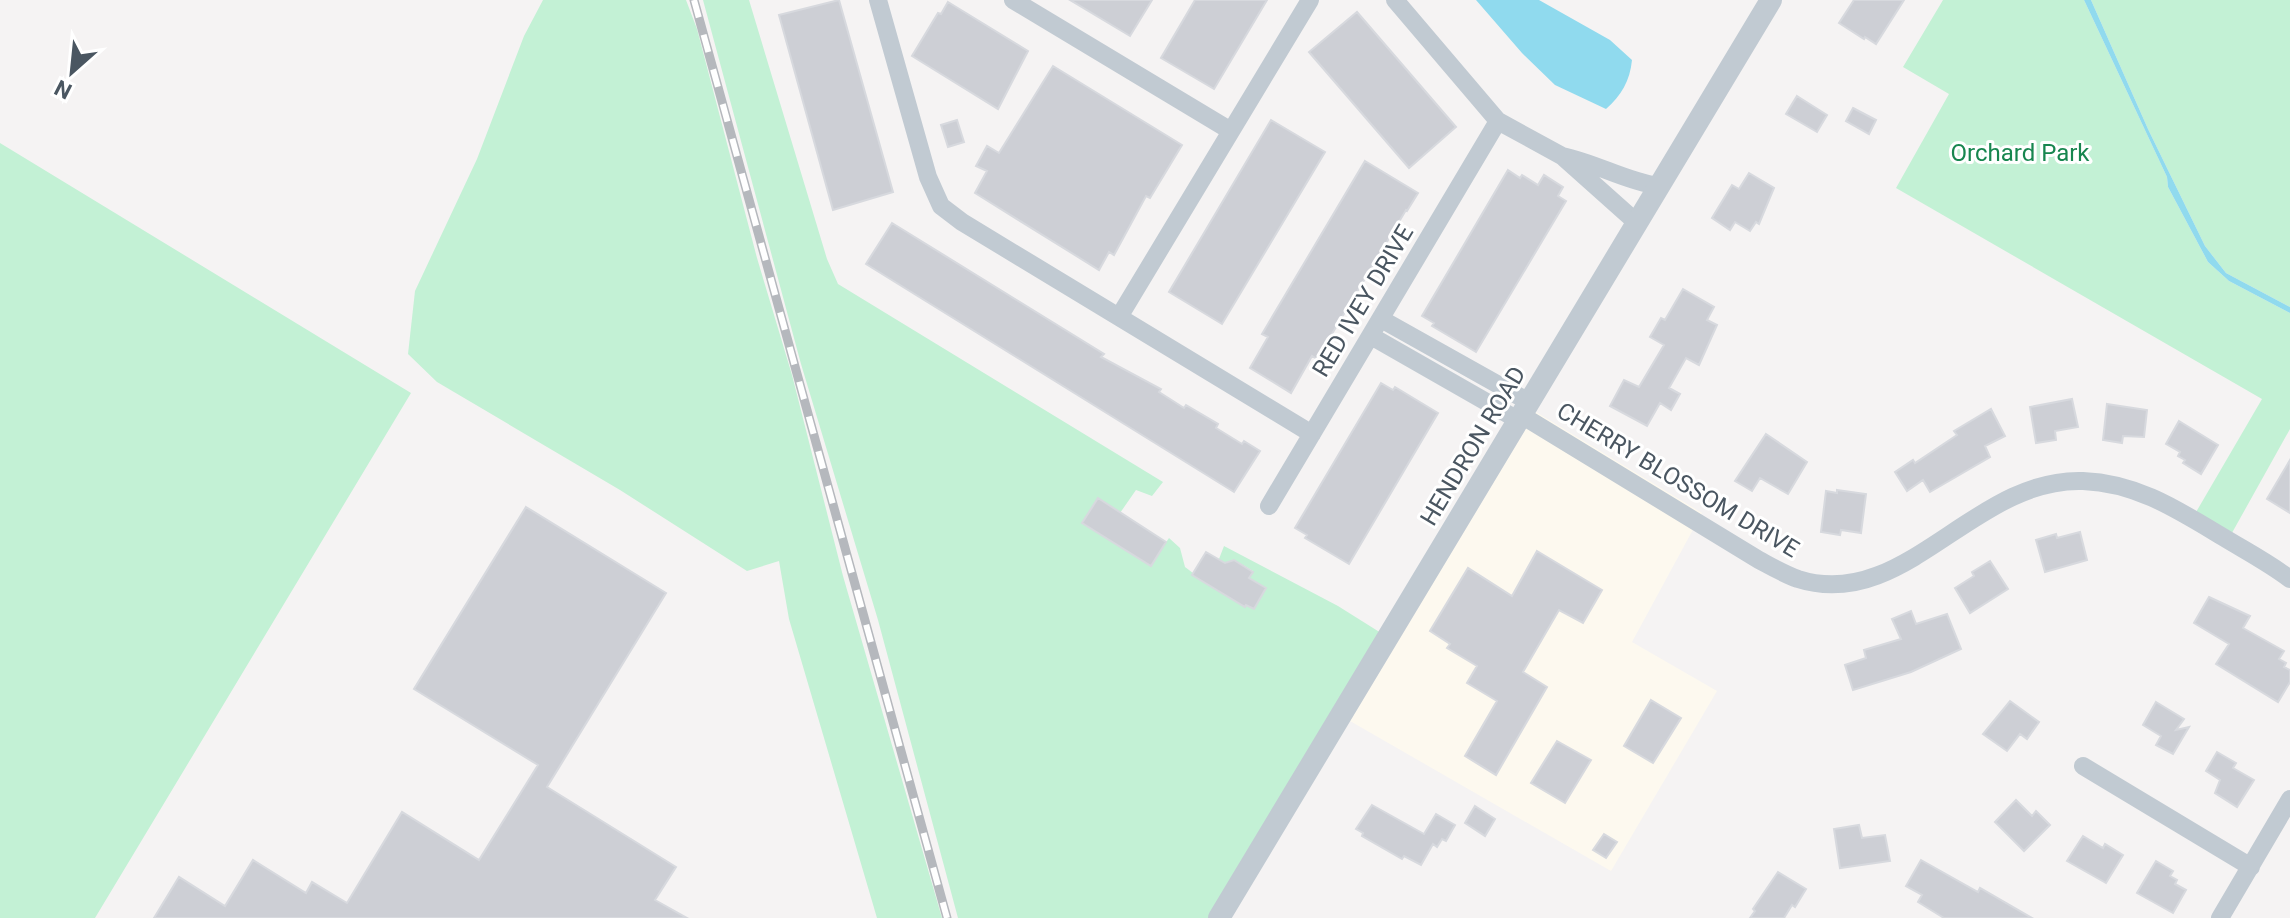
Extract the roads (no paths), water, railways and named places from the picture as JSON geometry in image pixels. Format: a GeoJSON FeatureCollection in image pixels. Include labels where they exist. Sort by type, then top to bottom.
{"type":"FeatureCollection","features":[{"type":"Feature","properties":{"kind":"street"},"geometry":{"type":"LineString","coordinates":[[878,0],[928,177],[941,206],[962,222],[1312,434]]}},
{"type":"Feature","properties":{"kind":"street"},"geometry":{"type":"LineString","coordinates":[[1013,0],[1231,131]]}},
{"type":"Feature","properties":{"kind":"street"},"geometry":{"type":"LineString","coordinates":[[1119,317],[1310,0]]}},
{"type":"Feature","properties":{"kind":"street"},"geometry":{"type":"LineString","coordinates":[[1395,0],[1498,121],[1562,156],[1636,222]]}},
{"type":"Feature","properties":{"kind":"street","name":"HENDRON ROAD"},"geometry":{"type":"LineString","coordinates":[[1219,918],[1771,0]]}},
{"type":"Feature","properties":{"kind":"street","name":"RED IVEY DRIVE"},"geometry":{"type":"LineString","coordinates":[[1269,506],[1498,121]]}},
{"type":"Feature","properties":{"kind":"street"},"geometry":{"type":"LineString","coordinates":[[1562,156],[1583,160],[1639,183],[1658,186]]}},
{"type":"Feature","properties":{"kind":"street"},"geometry":{"type":"LineString","coordinates":[[1381,319],[1523,412]]}},
{"type":"Feature","properties":{"kind":"street"},"geometry":{"type":"LineString","coordinates":[[1371,336],[1523,412]]}},
{"type":"Feature","properties":{"kind":"street","name":"CHERRY BLOSSOM DRIVE"},"geometry":{"type":"LineString","coordinates":[[1523,412],[1759,560],[1800,579],[1832,585],[1876,576],[1906,562],[2009,497],[2033,487],[2081,481],[2129,488],[2157,498],[2290,579]]}},
{"type":"Feature","properties":{"kind":"street"},"geometry":{"type":"LineString","coordinates":[[2083,766],[2251,867]]}},
{"type":"Feature","properties":{"kind":"street"},"geometry":{"type":"LineString","coordinates":[[2220,918],[2290,799]]}},
{"type":"Feature","properties":{"kind":"water"},"geometry":{"type":"Polygon","coordinates":[[[1476,0],[1539,0],[1610,40],[1632,60],[1627,81],[1616,99],[1606,109],[1555,85],[1476,0]]]}},
{"type":"Feature","properties":{"kind":"water"},"geometry":{"type":"Polygon","coordinates":[[[2084,0],[2091,0],[2148,129],[2205,246],[2226,273],[2290,307],[2290,313],[2229,281],[2208,262],[2168,187],[2167,177],[2084,0]]]}},
{"type":"Feature","properties":{"kind":"railway"},"geometry":{"type":"LineString","coordinates":[[694,0],[947,918]]}},
{"type":"Feature","properties":{"kind":"park label","name":"Orchard Park"},"geometry":{"type":"Point","coordinates":[2020,153]}}]}
